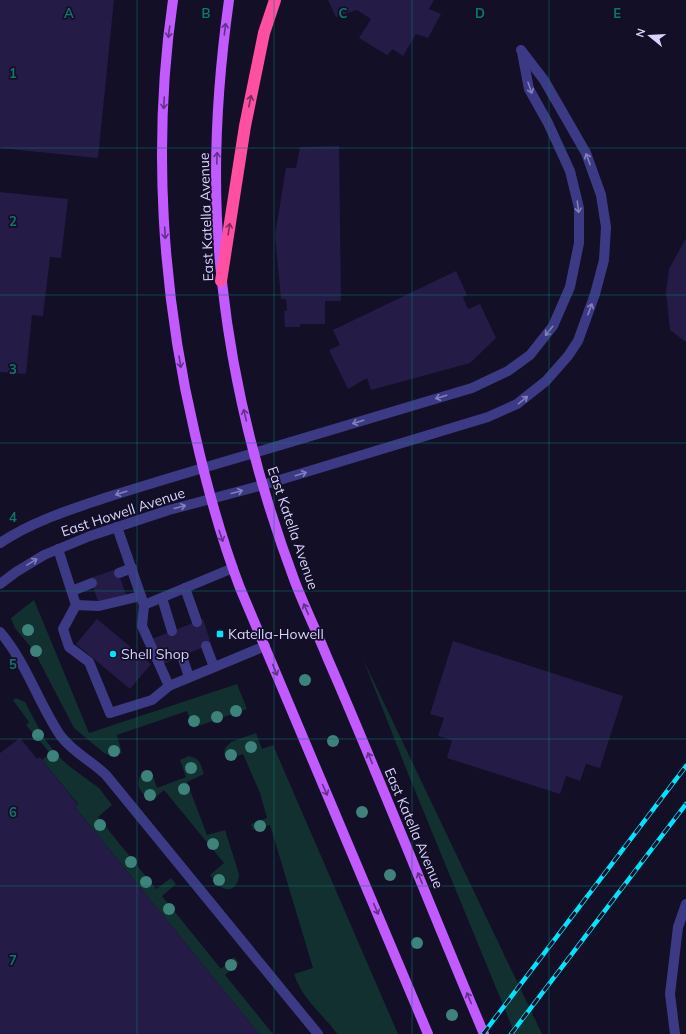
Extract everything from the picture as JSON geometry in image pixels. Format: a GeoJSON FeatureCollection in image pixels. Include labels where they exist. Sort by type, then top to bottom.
{"type":"FeatureCollection","features":[{"type":"Feature","properties":{"kind":"highway"},"geometry":{"type":"LineString","coordinates":[[221,281],[245,126],[264,33],[275,0]]}},
{"type":"Feature","properties":{"kind":"main road"},"geometry":{"type":"LineString","coordinates":[[173,0],[166,64],[162,162],[166,249],[180,365],[202,468],[219,530],[233,568],[428,1034]]}},
{"type":"Feature","properties":{"kind":"main road","name":"East Katella Avenue"},"geometry":{"type":"LineString","coordinates":[[229,0],[220,71],[216,198],[221,281],[234,365],[254,453],[270,511],[295,583],[484,1034]]}},
{"type":"Feature","properties":{"kind":"street","name":"East Howell Avenue"},"geometry":{"type":"LineString","coordinates":[[0,543],[25,528],[65,512],[202,468],[472,388],[508,371],[530,355],[553,326],[570,287],[579,243],[579,208],[570,171],[548,123],[529,89],[521,50],[544,80],[586,153],[602,195],[606,227],[604,260],[595,294],[578,341],[568,356],[546,381],[517,404],[488,417],[118,527],[58,549],[29,564],[0,584]]}},
{"type":"Feature","properties":{"kind":"street"},"geometry":{"type":"LineString","coordinates":[[118,527],[143,601],[142,626],[169,686]]}},
{"type":"Feature","properties":{"kind":"street"},"geometry":{"type":"LineString","coordinates":[[58,549],[76,605],[63,629],[69,646],[88,662],[110,713],[152,700],[169,686],[265,646]]}},
{"type":"Feature","properties":{"kind":"street"},"geometry":{"type":"LineString","coordinates":[[119,573],[132,568]]}},
{"type":"Feature","properties":{"kind":"street"},"geometry":{"type":"LineString","coordinates":[[76,605],[99,606],[162,598],[233,568]]}},
{"type":"Feature","properties":{"kind":"street"},"geometry":{"type":"LineString","coordinates":[[72,591],[92,583]]}},
{"type":"Feature","properties":{"kind":"street"},"geometry":{"type":"LineString","coordinates":[[185,588],[197,622]]}},
{"type":"Feature","properties":{"kind":"street"},"geometry":{"type":"LineString","coordinates":[[162,598],[172,631]]}},
{"type":"Feature","properties":{"kind":"street"},"geometry":{"type":"LineString","coordinates":[[0,632],[16,653],[61,736],[74,749],[106,775],[318,1034]]}},
{"type":"Feature","properties":{"kind":"street"},"geometry":{"type":"LineString","coordinates":[[206,646],[214,667]]}},
{"type":"Feature","properties":{"kind":"street"},"geometry":{"type":"LineString","coordinates":[[182,656],[189,677]]}},
{"type":"Feature","properties":{"kind":"street"},"geometry":{"type":"LineString","coordinates":[[675,1034],[670,994],[678,927],[686,904]]}},
{"type":"Feature","properties":{"kind":"green space"},"geometry":{"type":"Polygon","coordinates":[[[34,600],[89,733],[237,684],[247,709],[193,728],[187,711],[117,735],[122,753],[111,756],[104,753],[74,728],[34,651],[15,628],[11,618],[34,600]]]}},
{"type":"Feature","properties":{"kind":"green space"},"geometry":{"type":"Polygon","coordinates":[[[363,659],[542,1034],[515,1034],[409,776],[363,659]]]}},
{"type":"Feature","properties":{"kind":"green space"},"geometry":{"type":"Polygon","coordinates":[[[16,698],[25,702],[44,738],[56,754],[69,766],[99,788],[112,805],[98,817],[156,889],[171,878],[176,884],[162,896],[221,969],[234,957],[239,963],[225,975],[273,1034],[259,1034],[75,807],[78,804],[42,760],[50,753],[26,725],[29,722],[13,700],[16,698]]]}},
{"type":"Feature","properties":{"kind":"green space"},"geometry":{"type":"Polygon","coordinates":[[[256,733],[262,749],[273,745],[398,1034],[337,1034],[307,998],[297,983],[294,974],[313,968],[270,825],[253,830],[251,824],[267,818],[260,793],[243,754],[227,760],[224,754],[225,748],[231,742],[256,733]]]}},
{"type":"Feature","properties":{"kind":"green space"},"geometry":{"type":"Polygon","coordinates":[[[189,756],[198,760],[204,774],[187,782],[207,835],[225,830],[239,874],[238,881],[232,889],[225,889],[221,887],[210,875],[224,863],[164,790],[150,802],[138,785],[139,778],[142,773],[151,770],[157,788],[186,777],[180,760],[189,756]]]}},
{"type":"Feature","properties":{"kind":"building"},"geometry":{"type":"Polygon","coordinates":[[[0,0],[114,0],[98,158],[0,148],[0,0]]]}},
{"type":"Feature","properties":{"kind":"building"},"geometry":{"type":"Polygon","coordinates":[[[328,0],[434,0],[429,9],[441,14],[428,38],[416,34],[403,56],[393,49],[387,55],[359,38],[371,19],[357,10],[336,17],[328,0]]]}},
{"type":"Feature","properties":{"kind":"building"},"geometry":{"type":"Polygon","coordinates":[[[339,146],[341,301],[325,301],[325,324],[300,324],[300,327],[285,327],[284,311],[287,311],[286,299],[281,299],[275,235],[286,168],[296,168],[300,147],[339,146]]]}},
{"type":"Feature","properties":{"kind":"building"},"geometry":{"type":"Polygon","coordinates":[[[0,192],[68,199],[61,258],[50,257],[43,316],[32,315],[26,374],[0,372],[0,192]]]}},
{"type":"Feature","properties":{"kind":"building"},"geometry":{"type":"Polygon","coordinates":[[[686,238],[686,342],[670,330],[666,292],[669,269],[686,238]]]}},
{"type":"Feature","properties":{"kind":"building"},"geometry":{"type":"Polygon","coordinates":[[[456,271],[467,295],[463,297],[468,309],[480,304],[496,338],[470,363],[371,390],[367,378],[348,389],[329,350],[340,345],[333,330],[456,271]]]}},
{"type":"Feature","properties":{"kind":"building"},"geometry":{"type":"Polygon","coordinates":[[[117,569],[126,595],[99,604],[90,578],[117,569]]]}},
{"type":"Feature","properties":{"kind":"building","name":"Shell Shop"},"geometry":{"type":"Polygon","coordinates":[[[97,619],[151,664],[130,689],[76,644],[97,619]]]}},
{"type":"Feature","properties":{"kind":"building"},"geometry":{"type":"Polygon","coordinates":[[[203,619],[211,644],[161,665],[152,639],[203,619]]]}},
{"type":"Feature","properties":{"kind":"building"},"geometry":{"type":"Polygon","coordinates":[[[453,641],[623,696],[600,768],[586,764],[580,781],[566,776],[560,794],[447,758],[452,740],[438,736],[444,718],[430,714],[453,641]]]}},
{"type":"Feature","properties":{"kind":"building"},"geometry":{"type":"Polygon","coordinates":[[[20,738],[37,759],[40,757],[78,805],[75,807],[259,1034],[0,1034],[0,753],[20,738]]]}},
{"type":"Feature","properties":{"kind":"railway"},"geometry":{"type":"LineString","coordinates":[[483,1034],[686,766]]}},
{"type":"Feature","properties":{"kind":"railway"},"geometry":{"type":"LineString","coordinates":[[511,1034],[686,804]]}},
{"type":"Feature","properties":{"kind":"place","name":"Katella-Howell"},"geometry":{"type":"Point","coordinates":[220,634]}},
{"type":"Feature","properties":{"kind":"place","name":"Shell Shop"},"geometry":{"type":"Point","coordinates":[113,654]}}]}
